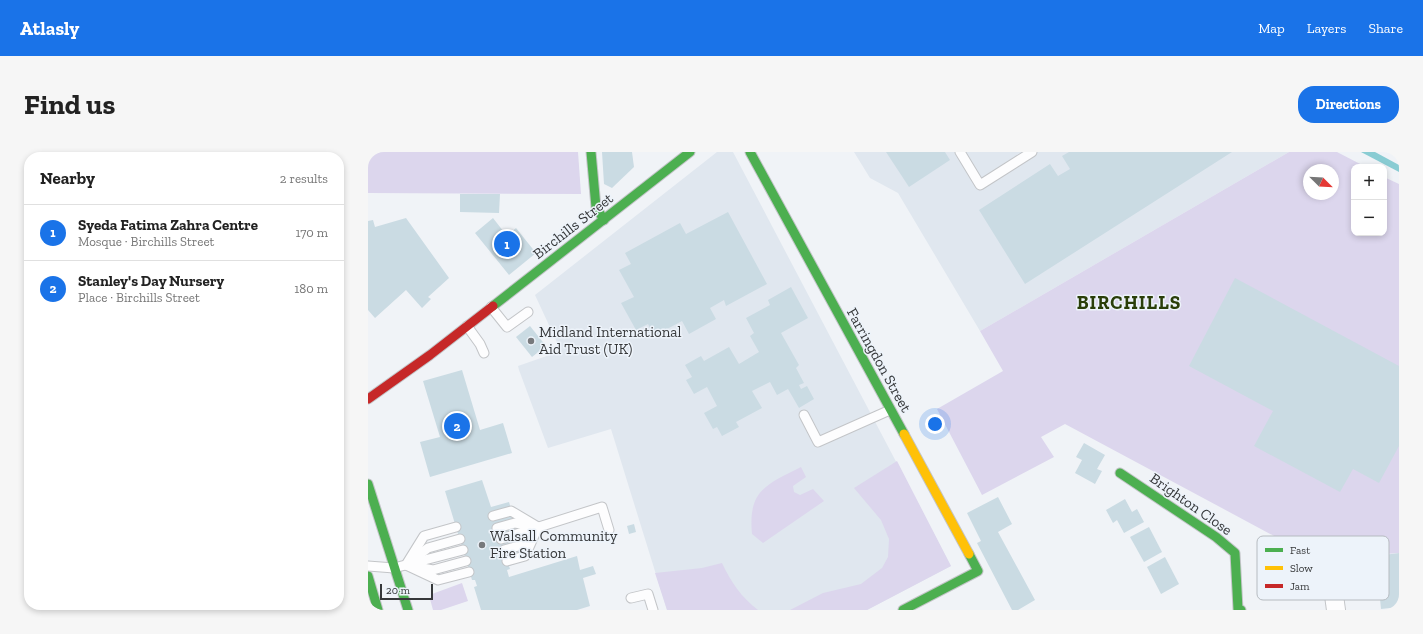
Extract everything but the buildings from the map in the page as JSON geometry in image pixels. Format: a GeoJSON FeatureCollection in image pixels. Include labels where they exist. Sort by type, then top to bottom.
{"type":"FeatureCollection","features":[{"type":"Feature","properties":{"kind":"main road"},"geometry":{"type":"LineString","coordinates":[[591,152],[596,207],[604,220]]}},
{"type":"Feature","properties":{"kind":"main road","name":"Birchills Street"},"geometry":{"type":"LineString","coordinates":[[370,402],[378,393],[492,307],[690,152]]}},
{"type":"Feature","properties":{"kind":"main road","name":"Farringdon Street"},"geometry":{"type":"LineString","coordinates":[[750,152],[978,570],[903,610]]}},
{"type":"Feature","properties":{"kind":"main road","name":"Brighton Close"},"geometry":{"type":"LineString","coordinates":[[1120,473],[1216,537],[1235,553],[1238,609],[1241,610]]}},
{"type":"Feature","properties":{"kind":"main road"},"geometry":{"type":"LineString","coordinates":[[368,484],[408,610]]}},
{"type":"Feature","properties":{"kind":"main road"},"geometry":{"type":"LineString","coordinates":[[368,576],[378,610]]}},
{"type":"Feature","properties":{"kind":"street"},"geometry":{"type":"LineString","coordinates":[[1335,600],[1336,610]]}},
{"type":"Feature","properties":{"kind":"lane"},"geometry":{"type":"LineString","coordinates":[[960,152],[980,185],[1032,152]]}},
{"type":"Feature","properties":{"kind":"lane"},"geometry":{"type":"LineString","coordinates":[[492,307],[507,327],[528,312]]}},
{"type":"Feature","properties":{"kind":"lane"},"geometry":{"type":"LineString","coordinates":[[467,326],[480,344],[484,353]]}},
{"type":"Feature","properties":{"kind":"lane"},"geometry":{"type":"LineString","coordinates":[[804,415],[818,442],[890,410]]}},
{"type":"Feature","properties":{"kind":"lane"},"geometry":{"type":"LineString","coordinates":[[501,539],[602,507],[609,530]]}},
{"type":"Feature","properties":{"kind":"lane"},"geometry":{"type":"LineString","coordinates":[[494,516],[511,511],[538,527]]}},
{"type":"Feature","properties":{"kind":"lane"},"geometry":{"type":"LineString","coordinates":[[497,528],[515,523],[538,527]]}},
{"type":"Feature","properties":{"kind":"lane"},"geometry":{"type":"LineString","coordinates":[[406,565],[424,536],[456,527]]}},
{"type":"Feature","properties":{"kind":"lane"},"geometry":{"type":"LineString","coordinates":[[504,550],[522,545],[538,527]]}},
{"type":"Feature","properties":{"kind":"lane"},"geometry":{"type":"LineString","coordinates":[[507,561],[525,556],[538,527]]}},
{"type":"Feature","properties":{"kind":"lane"},"geometry":{"type":"LineString","coordinates":[[406,565],[428,548],[460,539]]}},
{"type":"Feature","properties":{"kind":"lane"},"geometry":{"type":"LineString","coordinates":[[368,566],[394,568],[463,550]]}},
{"type":"Feature","properties":{"kind":"lane"},"geometry":{"type":"LineString","coordinates":[[406,565],[433,570],[466,561]]}},
{"type":"Feature","properties":{"kind":"lane"},"geometry":{"type":"LineString","coordinates":[[406,565],[438,580],[470,572]]}},
{"type":"Feature","properties":{"kind":"lane"},"geometry":{"type":"LineString","coordinates":[[631,598],[648,594],[652,610]]}},
{"type":"Feature","properties":{"kind":"shaded area"},"geometry":{"type":"Polygon","coordinates":[[[368,152],[578,152],[581,194],[368,193],[368,152]]]}},
{"type":"Feature","properties":{"kind":"shaded area"},"geometry":{"type":"Polygon","coordinates":[[[717,152],[733,152],[951,566],[867,610],[667,610],[611,429],[548,448],[519,370],[518,366],[561,351],[535,295],[717,152]]]}},
{"type":"Feature","properties":{"kind":"shaded area"},"geometry":{"type":"Polygon","coordinates":[[[854,152],[1289,152],[980,331],[898,193],[870,178],[854,152]]]}},
{"type":"Feature","properties":{"kind":"shaded area"},"geometry":{"type":"Polygon","coordinates":[[[1289,152],[1337,152],[1360,164],[1351,164],[1351,236],[1387,236],[1387,178],[1399,184],[1399,553],[1389,554],[1389,536],[1274,536],[1065,424],[1041,437],[1054,457],[982,495],[937,409],[1003,371],[980,331],[1289,152]]]}},
{"type":"Feature","properties":{"kind":"shaded area"},"geometry":{"type":"Polygon","coordinates":[[[897,461],[951,566],[867,610],[790,610],[823,593],[861,584],[882,568],[888,557],[889,539],[881,520],[854,488],[897,461]]]}},
{"type":"Feature","properties":{"kind":"shaded area"},"geometry":{"type":"Polygon","coordinates":[[[801,467],[806,477],[793,486],[794,492],[800,495],[813,489],[824,501],[763,543],[752,534],[751,520],[756,499],[769,485],[801,467]]]}},
{"type":"Feature","properties":{"kind":"shaded area"},"geometry":{"type":"Polygon","coordinates":[[[722,563],[737,589],[746,600],[758,610],[667,610],[655,573],[702,568],[722,563]]]}},
{"type":"Feature","properties":{"kind":"shaded area"},"geometry":{"type":"Polygon","coordinates":[[[462,583],[468,601],[441,610],[433,610],[430,599],[432,594],[462,583]]]}},
{"type":"Feature","properties":{"kind":"water"},"geometry":{"type":"Polygon","coordinates":[[[1361,152],[1375,152],[1399,165],[1399,172],[1387,166],[1387,164],[1384,164],[1361,152]]]}},
{"type":"Feature","properties":{"kind":"traffic: fast"},"geometry":{"type":"LineString","coordinates":[[591,152],[596,207],[604,220]]}},
{"type":"Feature","properties":{"kind":"traffic: fast"},"geometry":{"type":"LineString","coordinates":[[493,306],[690,152]]}},
{"type":"Feature","properties":{"kind":"traffic: fast"},"geometry":{"type":"LineString","coordinates":[[750,152],[904,434]]}},
{"type":"Feature","properties":{"kind":"traffic: fast"},"geometry":{"type":"LineString","coordinates":[[1120,473],[1216,537],[1235,553],[1238,609],[1241,610]]}},
{"type":"Feature","properties":{"kind":"traffic: fast"},"geometry":{"type":"LineString","coordinates":[[368,484],[408,610]]}},
{"type":"Feature","properties":{"kind":"traffic: fast"},"geometry":{"type":"LineString","coordinates":[[903,610],[978,571],[969,554]]}},
{"type":"Feature","properties":{"kind":"traffic: fast"},"geometry":{"type":"LineString","coordinates":[[368,576],[378,610]]}},
{"type":"Feature","properties":{"kind":"traffic: slow"},"geometry":{"type":"LineString","coordinates":[[904,434],[969,554]]}},
{"type":"Feature","properties":{"kind":"traffic: jam"},"geometry":{"type":"LineString","coordinates":[[368,399],[430,355],[493,306]]}},
{"type":"Feature","properties":{"kind":"place","name":"Syeda Fatima Zahra Centre"},"geometry":{"type":"Point","coordinates":[507,244]}},
{"type":"Feature","properties":{"kind":"place","name":"Midland International Aid Trust (UK)"},"geometry":{"type":"Point","coordinates":[531,341]}},
{"type":"Feature","properties":{"kind":"place","name":"Stanley's Day Nursery"},"geometry":{"type":"Point","coordinates":[457,426]}},
{"type":"Feature","properties":{"kind":"place","name":"Walsall Community Fire Station"},"geometry":{"type":"Point","coordinates":[482,545]}},
{"type":"Feature","properties":{"kind":"district","name":"BIRCHILLS"},"geometry":{"type":"Point","coordinates":[1129,302]}}]}
